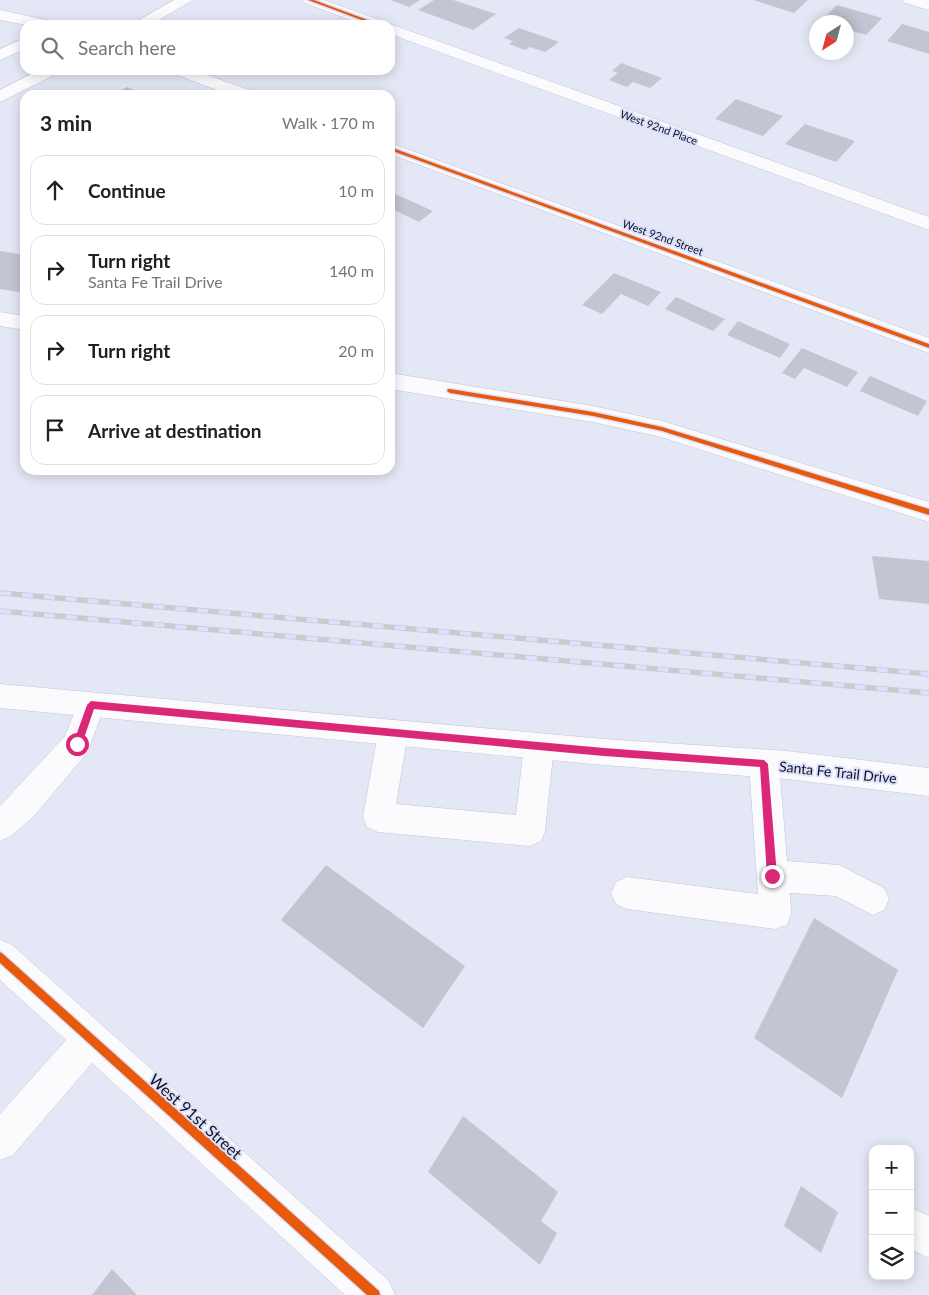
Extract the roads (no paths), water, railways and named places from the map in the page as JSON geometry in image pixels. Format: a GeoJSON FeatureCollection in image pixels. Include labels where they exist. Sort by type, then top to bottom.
{"type":"FeatureCollection","features":[{"type":"Feature","properties":{"kind":"street"},"geometry":{"type":"LineString","coordinates":[[147,20],[185,0]]}},
{"type":"Feature","properties":{"kind":"street"},"geometry":{"type":"LineString","coordinates":[[310,0],[365,20]]}},
{"type":"Feature","properties":{"kind":"street"},"geometry":{"type":"LineString","coordinates":[[910,0],[929,5]]}},
{"type":"Feature","properties":{"kind":"street"},"geometry":{"type":"LineString","coordinates":[[0,15],[24,20]]}},
{"type":"Feature","properties":{"kind":"street","name":"West 92nd Place"},"geometry":{"type":"LineString","coordinates":[[395,31],[929,224]]}},
{"type":"Feature","properties":{"kind":"street"},"geometry":{"type":"LineString","coordinates":[[0,55],[20,45]]}},
{"type":"Feature","properties":{"kind":"street"},"geometry":{"type":"LineString","coordinates":[[0,97],[42,75]]}},
{"type":"Feature","properties":{"kind":"street"},"geometry":{"type":"LineString","coordinates":[[192,75],[232,90]]}},
{"type":"Feature","properties":{"kind":"street","name":"West 92nd Street"},"geometry":{"type":"LineString","coordinates":[[395,150],[929,346]]}},
{"type":"Feature","properties":{"kind":"street"},"geometry":{"type":"LineString","coordinates":[[0,319],[20,322]]}},
{"type":"Feature","properties":{"kind":"street"},"geometry":{"type":"LineString","coordinates":[[395,382],[593,414],[662,429],[929,512]]}},
{"type":"Feature","properties":{"kind":"street","name":"Santa Fe Trail Drive"},"geometry":{"type":"LineString","coordinates":[[0,696],[539,746],[764,764],[929,782]]}},
{"type":"Feature","properties":{"kind":"street"},"geometry":{"type":"LineString","coordinates":[[0,826],[22,806],[77,744],[91,705]]}},
{"type":"Feature","properties":{"kind":"street"},"geometry":{"type":"LineString","coordinates":[[393,733],[378,817],[530,831],[539,746]]}},
{"type":"Feature","properties":{"kind":"street"},"geometry":{"type":"LineString","coordinates":[[627,893],[775,913],[764,764]]}},
{"type":"Feature","properties":{"kind":"street"},"geometry":{"type":"LineString","coordinates":[[772,876],[839,881],[873,899]]}},
{"type":"Feature","properties":{"kind":"street","name":"West 91st Street"},"geometry":{"type":"LineString","coordinates":[[0,957],[375,1295]]}},
{"type":"Feature","properties":{"kind":"street"},"geometry":{"type":"LineString","coordinates":[[0,1142],[90,1039]]}},
{"type":"Feature","properties":{"kind":"street"},"geometry":{"type":"LineString","coordinates":[[914,1228],[929,1239]]}},
{"type":"Feature","properties":{"kind":"railway"},"geometry":{"type":"LineString","coordinates":[[0,593],[929,674]]}},
{"type":"Feature","properties":{"kind":"railway"},"geometry":{"type":"LineString","coordinates":[[0,611],[929,693]]}}]}
